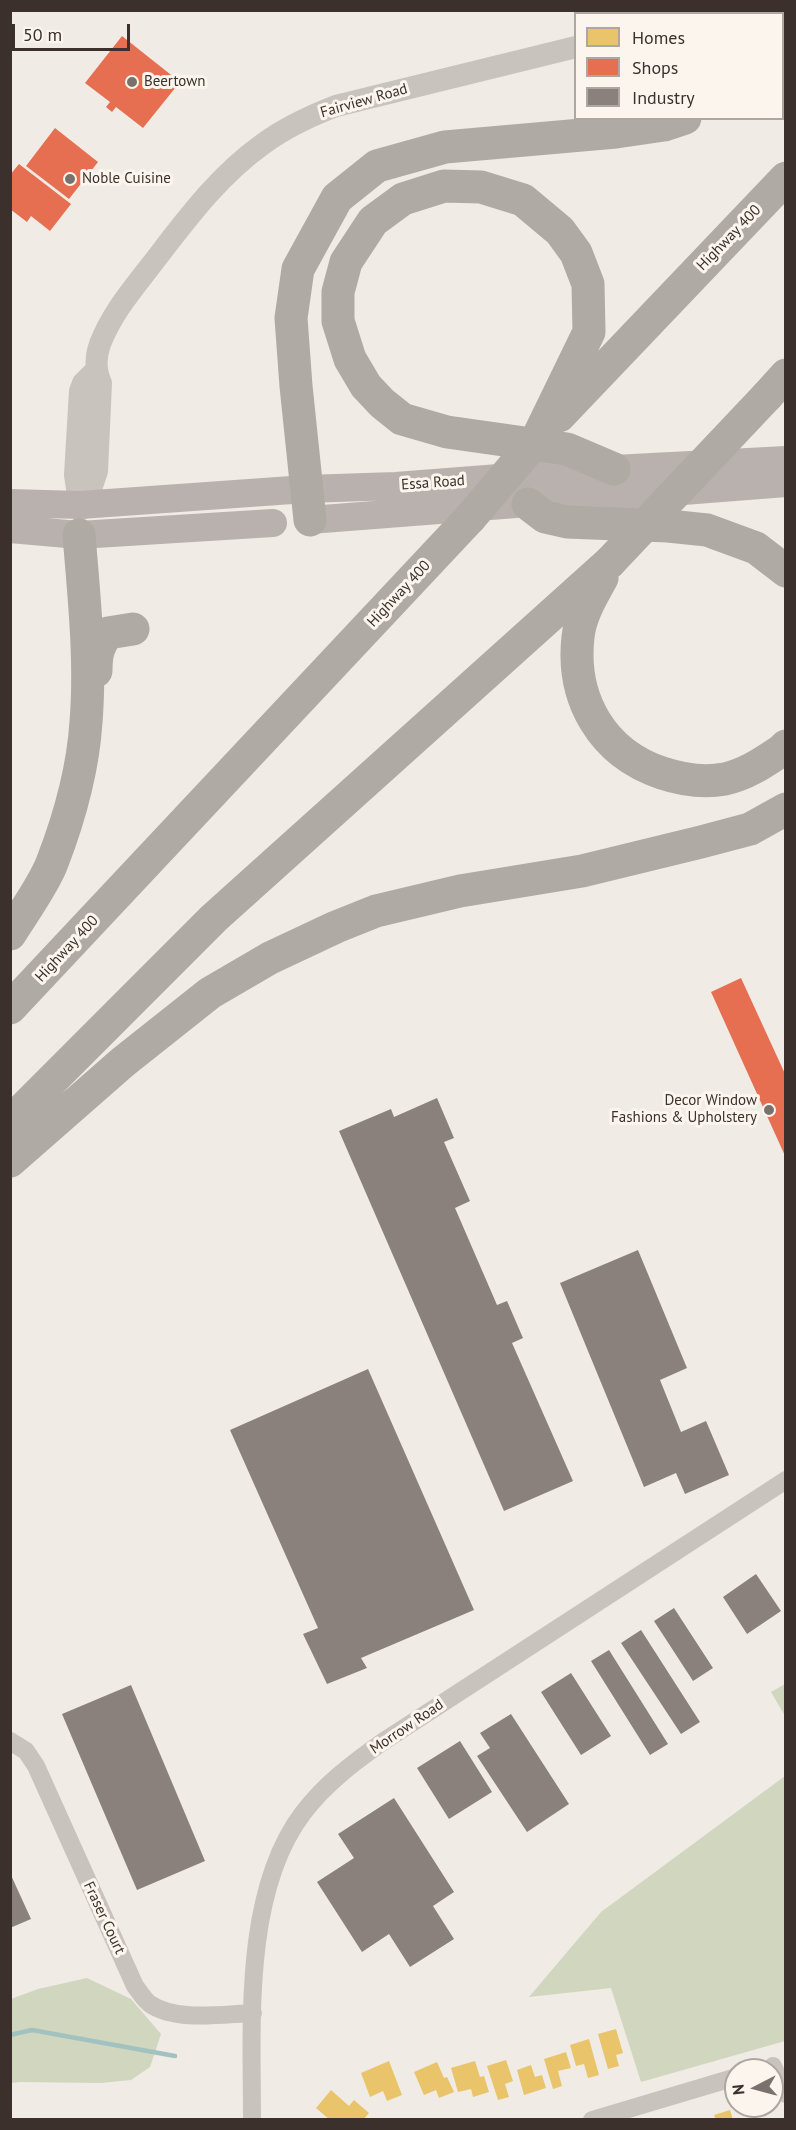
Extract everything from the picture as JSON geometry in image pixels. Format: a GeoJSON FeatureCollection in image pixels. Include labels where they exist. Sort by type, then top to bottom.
{"type":"FeatureCollection","features":[{"type":"Feature","properties":{"kind":"highway"},"geometry":{"type":"LineString","coordinates":[[308,504],[291,318],[298,269],[337,198],[377,166],[445,147],[616,132],[664,125],[679,120]]}},
{"type":"Feature","properties":{"kind":"highway","name":"Highway 400"},"geometry":{"type":"LineString","coordinates":[[10,1008],[470,518],[537,439],[786,178]]}},
{"type":"Feature","properties":{"kind":"highway"},"geometry":{"type":"LineString","coordinates":[[537,439],[589,332],[588,284],[576,253],[560,231],[523,200],[481,187],[444,186],[403,199],[373,221],[346,262],[338,292],[338,321],[350,359],[366,386],[402,419],[447,432],[567,449],[614,469]]}},
{"type":"Feature","properties":{"kind":"highway"},"geometry":{"type":"LineString","coordinates":[[10,1122],[214,918],[610,562],[776,385]]}},
{"type":"Feature","properties":{"kind":"highway"},"geometry":{"type":"LineString","coordinates":[[528,504],[545,517],[567,522],[668,526],[706,530],[756,548],[786,572]]}},
{"type":"Feature","properties":{"kind":"highway"},"geometry":{"type":"LineString","coordinates":[[10,934],[51,866],[70,808],[80,766],[86,722],[87,633],[80,520]]}},
{"type":"Feature","properties":{"kind":"highway"},"geometry":{"type":"LineString","coordinates":[[610,562],[589,601],[578,634],[576,663],[583,697],[599,728],[615,748],[641,765],[677,778],[701,782],[727,778],[752,770],[786,746]]}},
{"type":"Feature","properties":{"kind":"highway"},"geometry":{"type":"LineString","coordinates":[[86,722],[96,699],[96,661],[100,642],[108,633],[134,629]]}},
{"type":"Feature","properties":{"kind":"highway"},"geometry":{"type":"LineString","coordinates":[[10,1161],[123,1062],[210,993],[270,958],[336,927],[386,908],[460,891],[582,871],[750,829],[786,809]]}},
{"type":"Feature","properties":{"kind":"main road","name":"Essa Road"},"geometry":{"type":"LineString","coordinates":[[308,504],[396,486],[614,469],[786,460]]}},
{"type":"Feature","properties":{"kind":"main road","name":"Essa Road"},"geometry":{"type":"LineString","coordinates":[[10,529],[80,520],[308,504],[528,504],[786,483]]}},
{"type":"Feature","properties":{"kind":"main road","name":"Essa Road"},"geometry":{"type":"LineString","coordinates":[[10,502],[80,520],[273,523]]}},
{"type":"Feature","properties":{"kind":"street","name":"Fairview Road"},"geometry":{"type":"LineString","coordinates":[[80,520],[97,471],[101,383],[95,371],[99,346],[113,315],[195,209],[223,178],[262,144],[300,120],[336,106],[574,47]]}},
{"type":"Feature","properties":{"kind":"street","name":"Morrow Road"},"geometry":{"type":"LineString","coordinates":[[252,2120],[253,2013],[258,1925],[273,1867],[303,1814],[340,1773],[381,1743],[786,1480]]}},
{"type":"Feature","properties":{"kind":"street","name":"Fraser Court"},"geometry":{"type":"LineString","coordinates":[[10,1741],[26,1751],[36,1766],[135,1986],[148,2003],[160,2010],[178,2015],[253,2013]]}},
{"type":"Feature","properties":{"kind":"street"},"geometry":{"type":"LineString","coordinates":[[592,2120],[724,2081]]}},
{"type":"Feature","properties":{"kind":"green space"},"geometry":{"type":"Polygon","coordinates":[[[785,1684],[785,1716],[771,1692],[785,1684]]]}},
{"type":"Feature","properties":{"kind":"green space"},"geometry":{"type":"Polygon","coordinates":[[[785,1776],[785,2041],[641,2082],[611,1988],[529,1997],[601,1912],[785,1776]]]}},
{"type":"Feature","properties":{"kind":"green space"},"geometry":{"type":"Polygon","coordinates":[[[87,1978],[131,1999],[161,2034],[150,2067],[131,2080],[101,2083],[11,2083],[11,1999],[38,1989],[87,1978]]]}},
{"type":"Feature","properties":{"kind":"building: Homes"},"geometry":{"type":"Polygon","coordinates":[[[616,2029],[623,2053],[616,2055],[619,2066],[608,2069],[598,2034],[616,2029]]]}},
{"type":"Feature","properties":{"kind":"building: Homes"},"geometry":{"type":"Polygon","coordinates":[[[589,2039],[599,2075],[588,2078],[584,2064],[576,2066],[570,2045],[589,2039]]]}},
{"type":"Feature","properties":{"kind":"building: Homes"},"geometry":{"type":"Polygon","coordinates":[[[566,2052],[571,2068],[558,2071],[562,2086],[553,2089],[544,2059],[566,2052]]]}},
{"type":"Feature","properties":{"kind":"building: Homes"},"geometry":{"type":"Polygon","coordinates":[[[506,2060],[513,2081],[505,2084],[509,2097],[498,2100],[487,2066],[506,2060]]]}},
{"type":"Feature","properties":{"kind":"building: Homes"},"geometry":{"type":"Polygon","coordinates":[[[389,2061],[402,2095],[387,2101],[383,2091],[370,2097],[361,2073],[389,2061]]]}},
{"type":"Feature","properties":{"kind":"building: Homes"},"geometry":{"type":"Polygon","coordinates":[[[475,2061],[480,2077],[484,2076],[489,2092],[473,2097],[471,2089],[458,2092],[451,2068],[475,2061]]]}},
{"type":"Feature","properties":{"kind":"building: Homes"},"geometry":{"type":"Polygon","coordinates":[[[437,2062],[454,2092],[439,2098],[436,2090],[424,2095],[414,2072],[437,2062]]]}},
{"type":"Feature","properties":{"kind":"building: Homes"},"geometry":{"type":"Polygon","coordinates":[[[531,2065],[535,2077],[542,2075],[546,2088],[524,2095],[517,2070],[531,2065]]]}},
{"type":"Feature","properties":{"kind":"building: Homes"},"geometry":{"type":"Polygon","coordinates":[[[331,2090],[349,2106],[354,2100],[369,2113],[363,2120],[330,2120],[316,2108],[331,2090]]]}},
{"type":"Feature","properties":{"kind":"building: Homes"},"geometry":{"type":"Polygon","coordinates":[[[724,2112],[724,2118],[732,2118],[733,2120],[716,2120],[714,2115],[724,2112]]]}},
{"type":"Feature","properties":{"kind":"building: Shops","name":"Beertown"},"geometry":{"type":"Polygon","coordinates":[[[122,36],[180,82],[143,128],[116,107],[112,112],[106,107],[110,102],[85,83],[122,36]]]}},
{"type":"Feature","properties":{"kind":"building: Shops"},"geometry":{"type":"Polygon","coordinates":[[[55,128],[98,162],[69,199],[26,166],[55,128]]]}},
{"type":"Feature","properties":{"kind":"building: Shops"},"geometry":{"type":"Polygon","coordinates":[[[19,164],[71,204],[50,231],[31,216],[27,222],[10,209],[10,175],[19,164]]]}},
{"type":"Feature","properties":{"kind":"building: Shops"},"geometry":{"type":"Polygon","coordinates":[[[741,978],[786,1076],[786,1158],[711,992],[741,978]]]}},
{"type":"Feature","properties":{"kind":"building: Industry"},"geometry":{"type":"Polygon","coordinates":[[[437,1098],[454,1138],[444,1142],[470,1201],[455,1208],[497,1305],[507,1301],[523,1338],[512,1343],[573,1481],[504,1511],[339,1131],[391,1109],[394,1117],[437,1098]]]}},
{"type":"Feature","properties":{"kind":"building: Industry"},"geometry":{"type":"Polygon","coordinates":[[[638,1250],[687,1368],[660,1380],[681,1432],[706,1421],[729,1475],[685,1494],[676,1473],[644,1487],[560,1283],[638,1250]]]}},
{"type":"Feature","properties":{"kind":"building: Industry"},"geometry":{"type":"Polygon","coordinates":[[[368,1369],[474,1610],[361,1658],[367,1668],[327,1684],[303,1634],[318,1628],[230,1430],[368,1369]]]}},
{"type":"Feature","properties":{"kind":"building: Industry"},"geometry":{"type":"Polygon","coordinates":[[[756,1574],[781,1611],[747,1634],[723,1597],[756,1574]]]}},
{"type":"Feature","properties":{"kind":"building: Industry"},"geometry":{"type":"Polygon","coordinates":[[[674,1608],[713,1668],[693,1681],[654,1621],[674,1608]]]}},
{"type":"Feature","properties":{"kind":"building: Industry"},"geometry":{"type":"Polygon","coordinates":[[[641,1630],[700,1722],[681,1734],[621,1643],[641,1630]]]}},
{"type":"Feature","properties":{"kind":"building: Industry"},"geometry":{"type":"Polygon","coordinates":[[[609,1650],[668,1744],[650,1755],[591,1661],[609,1650]]]}},
{"type":"Feature","properties":{"kind":"building: Industry"},"geometry":{"type":"Polygon","coordinates":[[[571,1673],[611,1736],[581,1755],[541,1692],[571,1673]]]}},
{"type":"Feature","properties":{"kind":"building: Industry"},"geometry":{"type":"Polygon","coordinates":[[[131,1685],[205,1861],[137,1890],[62,1714],[131,1685]]]}},
{"type":"Feature","properties":{"kind":"building: Industry"},"geometry":{"type":"Polygon","coordinates":[[[511,1714],[569,1804],[527,1832],[477,1756],[490,1748],[480,1733],[511,1714]]]}},
{"type":"Feature","properties":{"kind":"building: Industry"},"geometry":{"type":"Polygon","coordinates":[[[460,1741],[492,1792],[449,1819],[417,1768],[460,1741]]]}},
{"type":"Feature","properties":{"kind":"building: Industry"},"geometry":{"type":"Polygon","coordinates":[[[394,1798],[454,1892],[433,1906],[454,1939],[410,1967],[389,1934],[362,1952],[317,1882],[354,1858],[338,1834],[394,1798]]]}},
{"type":"Feature","properties":{"kind":"building: Industry"},"geometry":{"type":"Polygon","coordinates":[[[10,1873],[31,1919],[10,1928],[10,1873]]]}},
{"type":"Feature","properties":{"kind":"waterway"},"geometry":{"type":"LineString","coordinates":[[10,2035],[32,2030],[175,2056]]}},
{"type":"Feature","properties":{"kind":"place","name":"Beertown"},"geometry":{"type":"Point","coordinates":[132,82]}},
{"type":"Feature","properties":{"kind":"place","name":"Noble Cuisine"},"geometry":{"type":"Point","coordinates":[70,179]}},
{"type":"Feature","properties":{"kind":"place","name":"Decor Window Fashions & Upholstery"},"geometry":{"type":"Point","coordinates":[769,1110]}}]}
